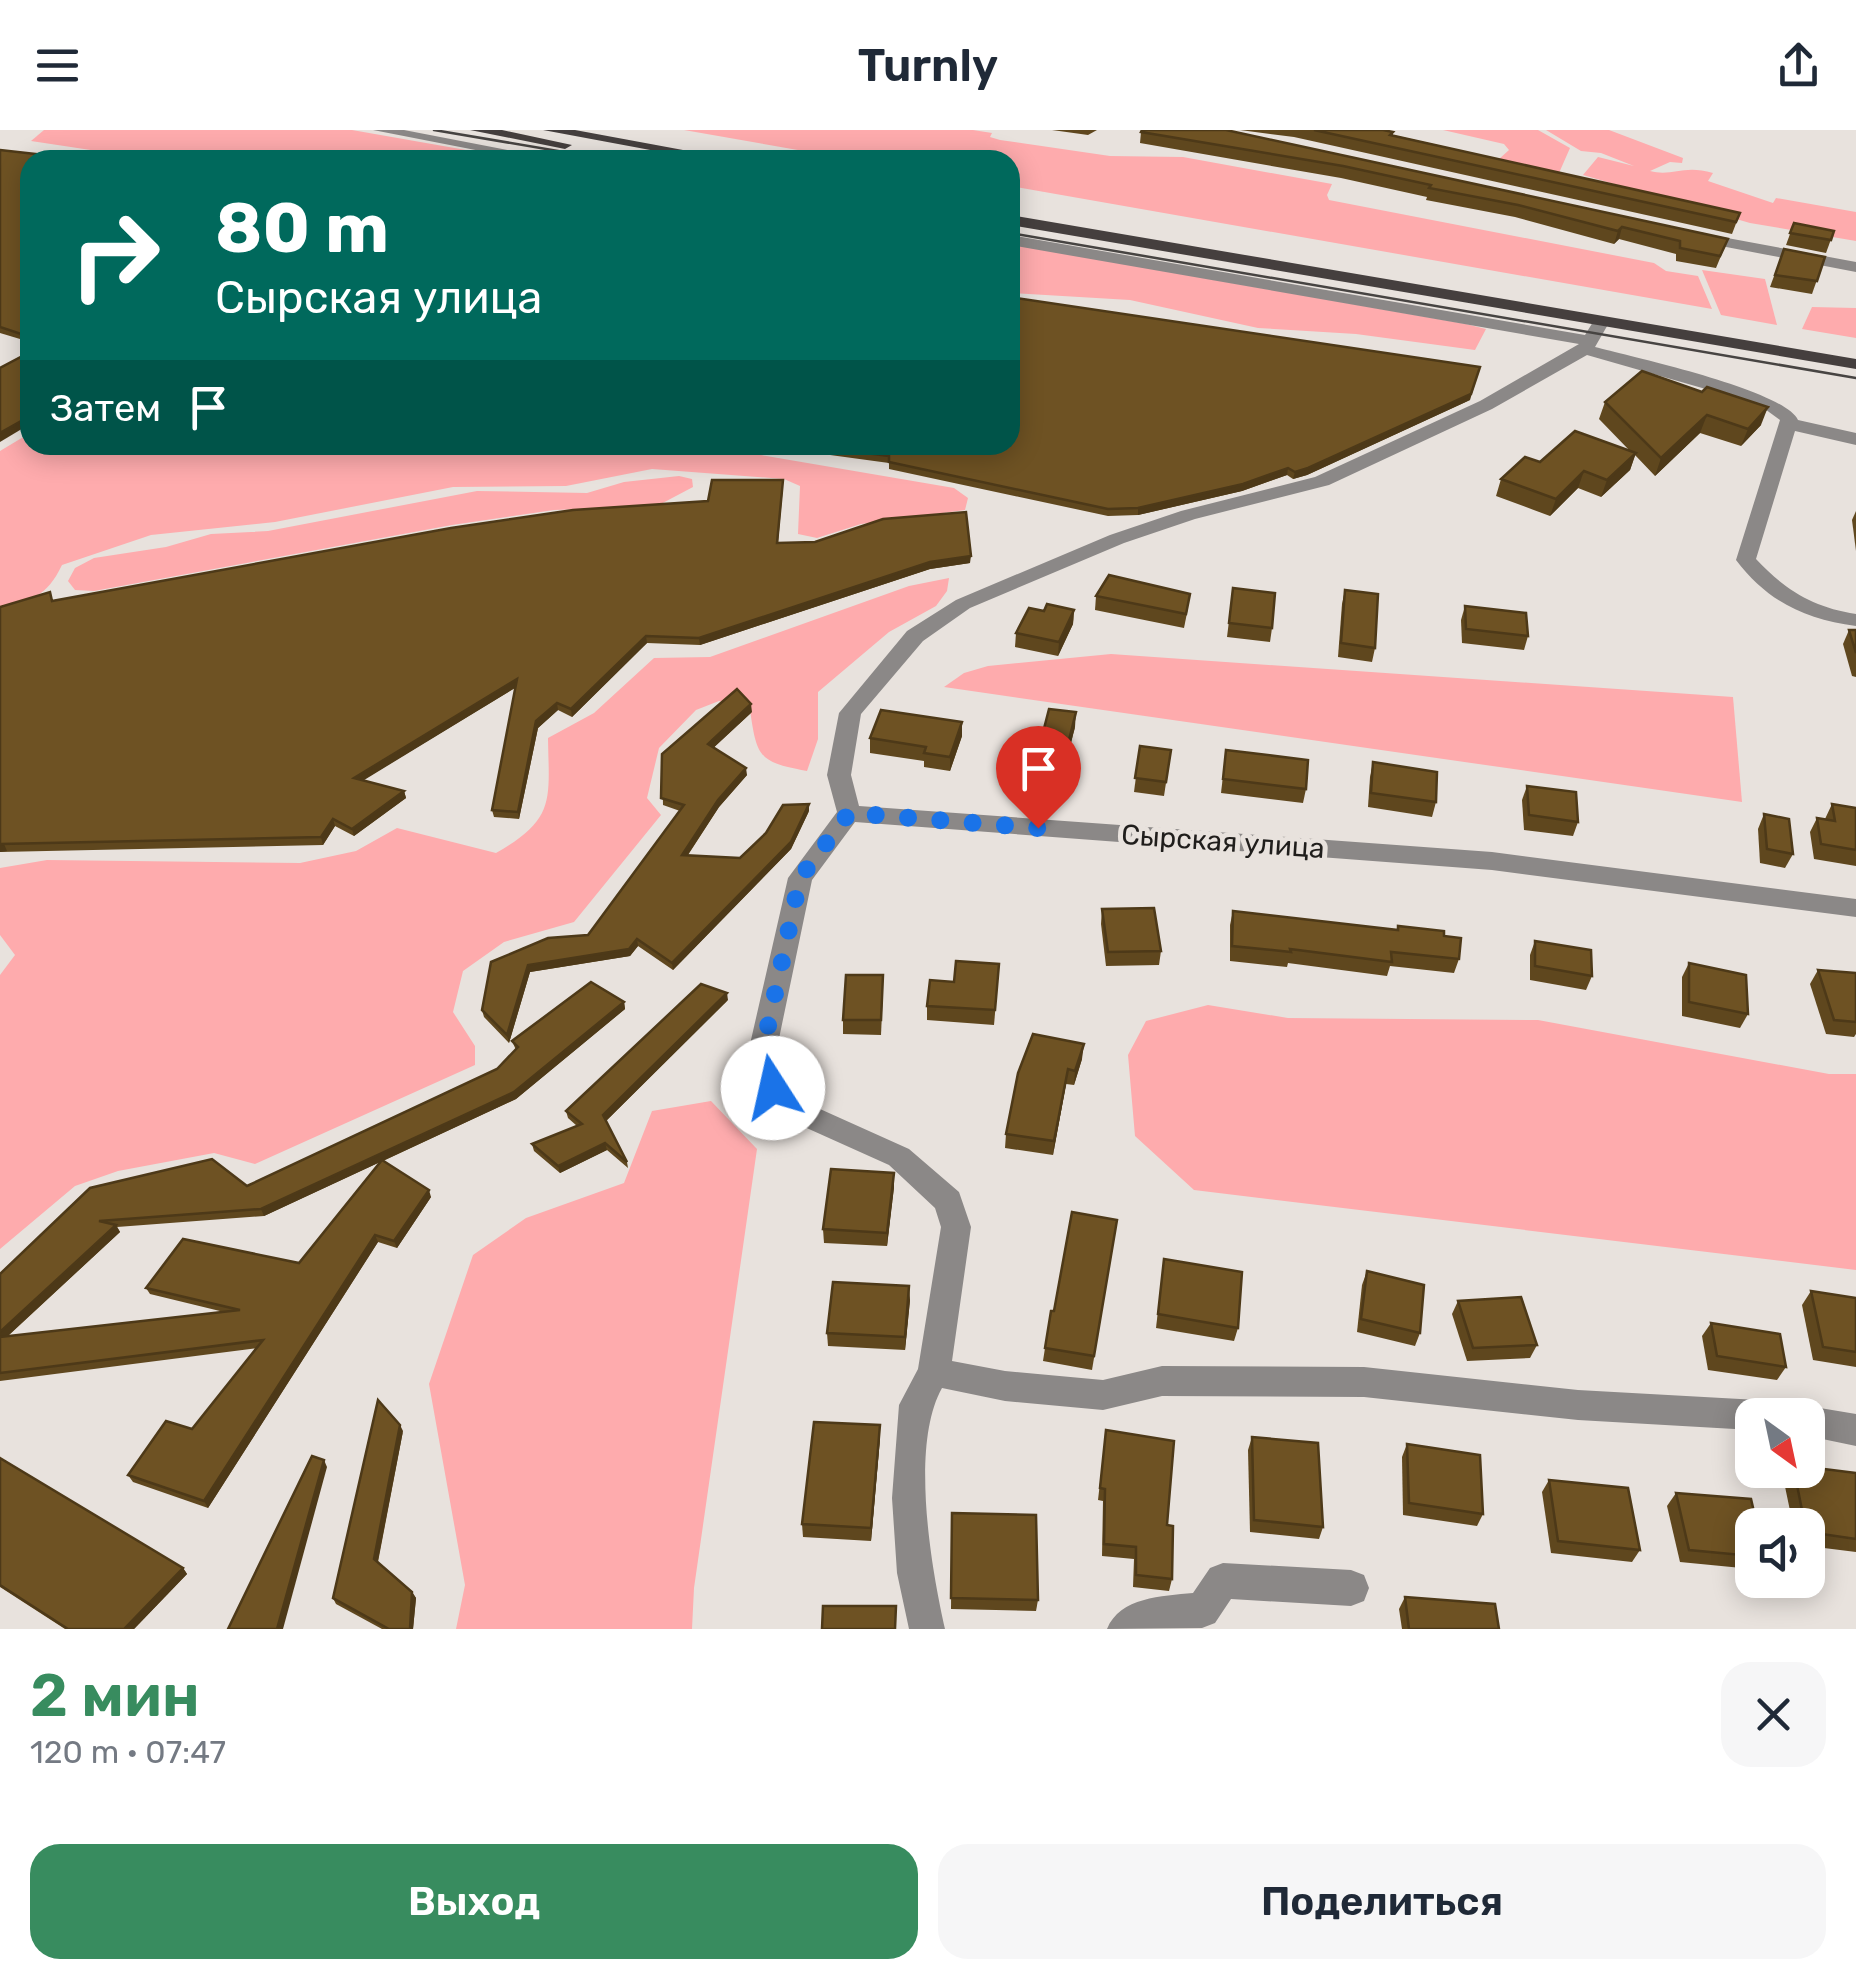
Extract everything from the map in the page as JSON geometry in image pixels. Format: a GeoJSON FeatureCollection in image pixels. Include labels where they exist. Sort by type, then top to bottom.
{"type":"FeatureCollection","features":[{"type":"Feature","properties":{"kind":"main road"},"geometry":{"type":"LineString","coordinates":[[476,130],[595,150]]}},
{"type":"Feature","properties":{"kind":"main road"},"geometry":{"type":"LineString","coordinates":[[550,130],[670,150]]}},
{"type":"Feature","properties":{"kind":"main road"},"geometry":{"type":"LineString","coordinates":[[1020,208],[1856,347]]}},
{"type":"Feature","properties":{"kind":"main road"},"geometry":{"type":"LineString","coordinates":[[1020,222],[1856,364]]}},
{"type":"Feature","properties":{"kind":"street"},"geometry":{"type":"LineString","coordinates":[[380,130],[495,150]]}},
{"type":"Feature","properties":{"kind":"street"},"geometry":{"type":"LineString","coordinates":[[1678,234],[1856,266]]}},
{"type":"Feature","properties":{"kind":"street"},"geometry":{"type":"LineString","coordinates":[[1020,242],[1588,345],[1764,400],[1790,418],[1746,560],[1780,598],[1822,616],[1856,620]]}},
{"type":"Feature","properties":{"kind":"street"},"geometry":{"type":"LineString","coordinates":[[928,1629],[914,1574],[908,1498],[915,1406],[934,1372],[956,1227],[948,1201],[900,1156],[810,1117],[773,1088],[762,1054],[800,878],[849,813],[839,775],[850,714],[915,636],[963,604],[1117,539],[1188,515],[1322,481],[1486,405],[1588,345],[1602,320]]}},
{"type":"Feature","properties":{"kind":"street"},"geometry":{"type":"LineString","coordinates":[[1788,423],[1825,435],[1856,439]]}},
{"type":"Feature","properties":{"kind":"street","name":"Сырская улица"},"geometry":{"type":"LineString","coordinates":[[849,813],[1492,861],[1856,908]]}},
{"type":"Feature","properties":{"kind":"street"},"geometry":{"type":"LineString","coordinates":[[934,1372],[1005,1386],[1102,1395],[1162,1381],[1364,1382],[1578,1404],[1735,1414]]}},
{"type":"Feature","properties":{"kind":"street"},"geometry":{"type":"LineString","coordinates":[[1825,1424],[1856,1430]]}},
{"type":"Feature","properties":{"kind":"street"},"geometry":{"type":"LineString","coordinates":[[1126,1629],[1150,1615],[1202,1610],[1223,1581],[1351,1588]]}},
{"type":"Feature","properties":{"kind":"shaded area"},"geometry":{"type":"Polygon","coordinates":[[[44,130],[352,130],[466,150],[91,150],[31,141],[44,130]]]}},
{"type":"Feature","properties":{"kind":"shaded area"},"geometry":{"type":"Polygon","coordinates":[[[684,130],[973,130],[992,133],[990,137],[1000,140],[1110,156],[1183,157],[1332,184],[1329,200],[1654,263],[1666,271],[1698,276],[1712,309],[1020,188],[1020,150],[798,150],[684,130]]]}},
{"type":"Feature","properties":{"kind":"shaded area"},"geometry":{"type":"Polygon","coordinates":[[[1443,130],[1538,130],[1570,148],[1559,173],[1498,160],[1509,150],[1504,144],[1443,130]]]}},
{"type":"Feature","properties":{"kind":"shaded area"},"geometry":{"type":"Polygon","coordinates":[[[1546,130],[1609,130],[1683,158],[1682,163],[1670,162],[1650,171],[1703,171],[1713,173],[1708,181],[1773,203],[1776,198],[1856,212],[1856,241],[1750,223],[1583,175],[1598,157],[1634,166],[1601,153],[1581,151],[1546,130]]]}},
{"type":"Feature","properties":{"kind":"shaded area"},"geometry":{"type":"Polygon","coordinates":[[[1020,246],[1486,329],[1475,350],[1356,334],[1258,328],[1130,300],[1020,294],[1020,246]]]}},
{"type":"Feature","properties":{"kind":"shaded area"},"geometry":{"type":"Polygon","coordinates":[[[1702,270],[1765,279],[1777,325],[1721,315],[1702,270]]]}},
{"type":"Feature","properties":{"kind":"shaded area"},"geometry":{"type":"Polygon","coordinates":[[[1812,307],[1856,308],[1856,338],[1802,329],[1812,307]]]}},
{"type":"Feature","properties":{"kind":"shaded area"},"geometry":{"type":"Polygon","coordinates":[[[20,439],[20,455],[761,455],[954,488],[968,498],[965,510],[861,524],[817,538],[798,534],[800,486],[784,479],[652,469],[566,486],[453,487],[275,522],[151,535],[62,565],[37,595],[0,608],[0,451],[20,439]]]}},
{"type":"Feature","properties":{"kind":"shaded area"},"geometry":{"type":"Polygon","coordinates":[[[679,476],[692,479],[693,487],[657,506],[554,510],[452,525],[94,591],[75,590],[68,581],[75,568],[94,558],[166,547],[211,534],[268,531],[477,491],[587,493],[624,482],[679,476]]]}},
{"type":"Feature","properties":{"kind":"shaded area"},"geometry":{"type":"Polygon","coordinates":[[[949,578],[947,591],[936,606],[889,632],[818,692],[818,739],[807,771],[763,755],[755,739],[750,710],[719,701],[696,710],[659,748],[647,798],[661,815],[574,922],[504,942],[463,971],[453,1012],[475,1046],[475,1065],[255,1164],[214,1153],[118,1171],[75,1186],[0,1249],[0,975],[15,955],[0,935],[0,868],[47,860],[300,863],[356,851],[397,828],[496,853],[530,829],[545,806],[548,738],[594,713],[654,658],[710,657],[909,586],[949,578]]]}},
{"type":"Feature","properties":{"kind":"shaded area"},"geometry":{"type":"Polygon","coordinates":[[[1111,654],[1733,697],[1742,802],[944,687],[964,673],[988,666],[1111,654]]]}},
{"type":"Feature","properties":{"kind":"shaded area"},"geometry":{"type":"Polygon","coordinates":[[[1208,1005],[1288,1018],[1538,1020],[1829,1074],[1856,1074],[1856,1270],[1194,1190],[1135,1136],[1128,1055],[1146,1021],[1208,1005]]]}},
{"type":"Feature","properties":{"kind":"shaded area"},"geometry":{"type":"Polygon","coordinates":[[[711,1101],[757,1149],[694,1588],[692,1629],[456,1629],[465,1585],[429,1384],[473,1255],[526,1218],[624,1183],[652,1111],[711,1101]]]}},
{"type":"Feature","properties":{"kind":"building"},"geometry":{"type":"Polygon","coordinates":[[[1142,130],[1226,130],[1728,239],[1720,256],[1680,248],[1680,241],[1622,227],[1618,231],[1518,205],[1429,188],[1431,185],[1142,130]]]}},
{"type":"Feature","properties":{"kind":"building"},"geometry":{"type":"Polygon","coordinates":[[[1314,130],[1383,130],[1393,132],[1390,135],[1740,213],[1736,222],[1314,130]]]}},
{"type":"Feature","properties":{"kind":"building"},"geometry":{"type":"Polygon","coordinates":[[[0,150],[20,152],[20,334],[0,327],[0,150]]]}},
{"type":"Feature","properties":{"kind":"building"},"geometry":{"type":"Polygon","coordinates":[[[1794,223],[1834,231],[1831,240],[1790,233],[1794,223]]]}},
{"type":"Feature","properties":{"kind":"building"},"geometry":{"type":"Polygon","coordinates":[[[1784,249],[1825,257],[1817,281],[1775,275],[1784,249]]]}},
{"type":"Feature","properties":{"kind":"building"},"geometry":{"type":"Polygon","coordinates":[[[1020,298],[1480,367],[1471,394],[1308,468],[1295,472],[1288,468],[1243,484],[1138,508],[1108,509],[889,462],[889,456],[881,455],[1020,455],[1020,298]]]}},
{"type":"Feature","properties":{"kind":"building"},"geometry":{"type":"Polygon","coordinates":[[[20,357],[20,422],[0,433],[0,368],[20,357]]]}},
{"type":"Feature","properties":{"kind":"building"},"geometry":{"type":"Polygon","coordinates":[[[1642,371],[1702,392],[1707,387],[1768,407],[1748,429],[1707,415],[1661,458],[1605,402],[1642,371]]]}},
{"type":"Feature","properties":{"kind":"building"},"geometry":{"type":"Polygon","coordinates":[[[1575,431],[1636,453],[1607,480],[1584,471],[1556,499],[1501,479],[1525,457],[1540,462],[1575,431]]]}},
{"type":"Feature","properties":{"kind":"building"},"geometry":{"type":"Polygon","coordinates":[[[712,480],[783,480],[777,543],[815,542],[883,519],[966,512],[971,556],[930,562],[699,638],[646,636],[571,709],[557,703],[536,721],[518,812],[492,810],[517,679],[354,778],[404,791],[352,829],[333,819],[321,837],[0,844],[0,607],[50,592],[52,601],[451,528],[573,510],[708,501],[712,480]]]}},
{"type":"Feature","properties":{"kind":"building"},"geometry":{"type":"Polygon","coordinates":[[[1109,575],[1190,594],[1186,614],[1096,596],[1109,575]]]}},
{"type":"Feature","properties":{"kind":"building"},"geometry":{"type":"Polygon","coordinates":[[[1233,588],[1275,593],[1272,628],[1229,623],[1233,588]]]}},
{"type":"Feature","properties":{"kind":"building"},"geometry":{"type":"Polygon","coordinates":[[[1345,590],[1378,594],[1375,648],[1341,643],[1345,590]]]}},
{"type":"Feature","properties":{"kind":"building"},"geometry":{"type":"Polygon","coordinates":[[[1047,604],[1074,610],[1059,642],[1016,633],[1029,608],[1044,611],[1047,604]]]}},
{"type":"Feature","properties":{"kind":"building"},"geometry":{"type":"Polygon","coordinates":[[[1465,606],[1526,613],[1528,636],[1466,629],[1465,606]]]}},
{"type":"Feature","properties":{"kind":"building"},"geometry":{"type":"Polygon","coordinates":[[[1849,630],[1856,630],[1856,653],[1849,630]]]}},
{"type":"Feature","properties":{"kind":"building"},"geometry":{"type":"Polygon","coordinates":[[[737,689],[751,704],[708,744],[746,768],[718,800],[682,855],[740,858],[766,833],[783,805],[809,804],[791,842],[672,963],[637,939],[629,949],[528,965],[507,1035],[482,1010],[491,962],[548,938],[588,935],[684,805],[661,798],[662,754],[737,689]]]}},
{"type":"Feature","properties":{"kind":"building"},"geometry":{"type":"Polygon","coordinates":[[[1049,709],[1076,712],[1065,756],[1038,752],[1049,709]]]}},
{"type":"Feature","properties":{"kind":"building"},"geometry":{"type":"Polygon","coordinates":[[[881,710],[962,722],[950,757],[924,753],[926,747],[870,738],[881,710]]]}},
{"type":"Feature","properties":{"kind":"building"},"geometry":{"type":"Polygon","coordinates":[[[1140,746],[1171,750],[1166,782],[1135,778],[1140,746]]]}},
{"type":"Feature","properties":{"kind":"building"},"geometry":{"type":"Polygon","coordinates":[[[1226,750],[1308,760],[1306,789],[1223,779],[1226,750]]]}},
{"type":"Feature","properties":{"kind":"building"},"geometry":{"type":"Polygon","coordinates":[[[1373,762],[1437,772],[1436,802],[1371,793],[1373,762]]]}},
{"type":"Feature","properties":{"kind":"building"},"geometry":{"type":"Polygon","coordinates":[[[1527,786],[1576,792],[1578,822],[1529,815],[1527,786]]]}},
{"type":"Feature","properties":{"kind":"building"},"geometry":{"type":"Polygon","coordinates":[[[1832,804],[1856,808],[1856,850],[1821,844],[1817,818],[1835,821],[1832,804]]]}},
{"type":"Feature","properties":{"kind":"building"},"geometry":{"type":"Polygon","coordinates":[[[1764,814],[1789,819],[1793,854],[1767,849],[1764,814]]]}},
{"type":"Feature","properties":{"kind":"building"},"geometry":{"type":"Polygon","coordinates":[[[1154,908],[1161,951],[1108,952],[1102,909],[1154,908]]]}},
{"type":"Feature","properties":{"kind":"building"},"geometry":{"type":"Polygon","coordinates":[[[1233,911],[1398,930],[1398,926],[1444,931],[1444,936],[1461,938],[1459,959],[1391,952],[1392,962],[1232,946],[1233,911]]]}},
{"type":"Feature","properties":{"kind":"building"},"geometry":{"type":"Polygon","coordinates":[[[1535,941],[1591,950],[1592,976],[1535,966],[1535,941]]]}},
{"type":"Feature","properties":{"kind":"building"},"geometry":{"type":"Polygon","coordinates":[[[956,961],[999,964],[995,1010],[927,1006],[930,980],[954,982],[956,961]]]}},
{"type":"Feature","properties":{"kind":"building"},"geometry":{"type":"Polygon","coordinates":[[[1689,963],[1746,975],[1748,1014],[1689,1002],[1689,963]]]}},
{"type":"Feature","properties":{"kind":"building"},"geometry":{"type":"Polygon","coordinates":[[[1818,970],[1856,973],[1856,1022],[1834,1020],[1818,970]]]}},
{"type":"Feature","properties":{"kind":"building"},"geometry":{"type":"Polygon","coordinates":[[[846,975],[883,975],[881,1020],[843,1020],[846,975]]]}},
{"type":"Feature","properties":{"kind":"building"},"geometry":{"type":"Polygon","coordinates":[[[591,982],[624,1002],[514,1092],[261,1209],[99,1221],[116,1225],[0,1332],[0,1274],[90,1188],[212,1159],[247,1186],[497,1069],[518,1047],[512,1041],[591,982]]]}},
{"type":"Feature","properties":{"kind":"building"},"geometry":{"type":"Polygon","coordinates":[[[701,984],[727,993],[603,1115],[627,1162],[605,1143],[558,1166],[532,1144],[582,1124],[566,1111],[701,984]]]}},
{"type":"Feature","properties":{"kind":"building"},"geometry":{"type":"Polygon","coordinates":[[[1033,1034],[1084,1044],[1075,1071],[1068,1069],[1054,1141],[1006,1134],[1018,1073],[1033,1034]]]}},
{"type":"Feature","properties":{"kind":"building"},"geometry":{"type":"Polygon","coordinates":[[[382,1160],[429,1190],[394,1241],[375,1235],[204,1501],[128,1475],[166,1421],[192,1429],[263,1340],[0,1373],[0,1337],[240,1310],[146,1288],[183,1239],[299,1263],[382,1160]]]}},
{"type":"Feature","properties":{"kind":"building"},"geometry":{"type":"Polygon","coordinates":[[[831,1169],[894,1173],[887,1233],[823,1229],[831,1169]]]}},
{"type":"Feature","properties":{"kind":"building"},"geometry":{"type":"Polygon","coordinates":[[[1072,1212],[1117,1220],[1094,1356],[1045,1348],[1072,1212]]]}},
{"type":"Feature","properties":{"kind":"building"},"geometry":{"type":"Polygon","coordinates":[[[1164,1259],[1242,1272],[1238,1328],[1158,1314],[1164,1259]]]}},
{"type":"Feature","properties":{"kind":"building"},"geometry":{"type":"Polygon","coordinates":[[[1367,1271],[1424,1285],[1420,1333],[1361,1319],[1367,1271]]]}},
{"type":"Feature","properties":{"kind":"building"},"geometry":{"type":"Polygon","coordinates":[[[833,1282],[909,1286],[905,1337],[827,1333],[833,1282]]]}},
{"type":"Feature","properties":{"kind":"building"},"geometry":{"type":"Polygon","coordinates":[[[1811,1291],[1856,1298],[1856,1352],[1823,1347],[1811,1291]]]}},
{"type":"Feature","properties":{"kind":"building"},"geometry":{"type":"Polygon","coordinates":[[[1521,1297],[1537,1345],[1473,1348],[1458,1301],[1521,1297]]]}},
{"type":"Feature","properties":{"kind":"building"},"geometry":{"type":"Polygon","coordinates":[[[1711,1323],[1780,1334],[1786,1367],[1717,1356],[1711,1323]]]}},
{"type":"Feature","properties":{"kind":"building"},"geometry":{"type":"Polygon","coordinates":[[[378,1400],[400,1425],[374,1559],[412,1592],[410,1629],[389,1629],[333,1598],[378,1400]]]}},
{"type":"Feature","properties":{"kind":"building"},"geometry":{"type":"Polygon","coordinates":[[[814,1422],[880,1425],[871,1528],[802,1524],[814,1422]]]}},
{"type":"Feature","properties":{"kind":"building"},"geometry":{"type":"Polygon","coordinates":[[[1106,1430],[1174,1441],[1167,1525],[1173,1526],[1172,1579],[1136,1575],[1136,1547],[1104,1544],[1105,1489],[1100,1488],[1106,1430]]]}},
{"type":"Feature","properties":{"kind":"building"},"geometry":{"type":"Polygon","coordinates":[[[1252,1437],[1318,1443],[1323,1527],[1254,1520],[1252,1437]]]}},
{"type":"Feature","properties":{"kind":"building"},"geometry":{"type":"Polygon","coordinates":[[[1407,1444],[1480,1455],[1483,1514],[1409,1503],[1407,1444]]]}},
{"type":"Feature","properties":{"kind":"building"},"geometry":{"type":"Polygon","coordinates":[[[312,1456],[324,1460],[277,1629],[228,1629],[312,1456]]]}},
{"type":"Feature","properties":{"kind":"building"},"geometry":{"type":"Polygon","coordinates":[[[0,1458],[183,1568],[124,1629],[68,1629],[0,1585],[0,1458]]]}},
{"type":"Feature","properties":{"kind":"building"},"geometry":{"type":"Polygon","coordinates":[[[1825,1469],[1856,1473],[1856,1539],[1825,1534],[1825,1508],[1802,1508],[1798,1488],[1825,1488],[1825,1469]]]}},
{"type":"Feature","properties":{"kind":"building"},"geometry":{"type":"Polygon","coordinates":[[[1549,1480],[1628,1488],[1640,1550],[1558,1541],[1549,1480]]]}},
{"type":"Feature","properties":{"kind":"building"},"geometry":{"type":"Polygon","coordinates":[[[1676,1493],[1751,1499],[1753,1508],[1735,1508],[1735,1554],[1689,1550],[1676,1493]]]}},
{"type":"Feature","properties":{"kind":"building"},"geometry":{"type":"Polygon","coordinates":[[[952,1513],[1036,1515],[1038,1600],[951,1598],[952,1513]]]}},
{"type":"Feature","properties":{"kind":"building"},"geometry":{"type":"Polygon","coordinates":[[[1405,1597],[1495,1604],[1499,1629],[1409,1629],[1405,1597]]]}},
{"type":"Feature","properties":{"kind":"building"},"geometry":{"type":"Polygon","coordinates":[[[823,1606],[896,1606],[895,1629],[822,1629],[823,1606]]]}},
{"type":"Feature","properties":{"kind":"tram line"},"geometry":{"type":"LineString","coordinates":[[434,130],[552,150]]}},
{"type":"Feature","properties":{"kind":"tram line"},"geometry":{"type":"LineString","coordinates":[[1020,235],[1856,378]]}},
{"type":"Feature","properties":{"kind":"route"},"geometry":{"type":"LineString","coordinates":[[773,1088],[762,1054],[800,878],[849,813],[1038,828]]}}]}
